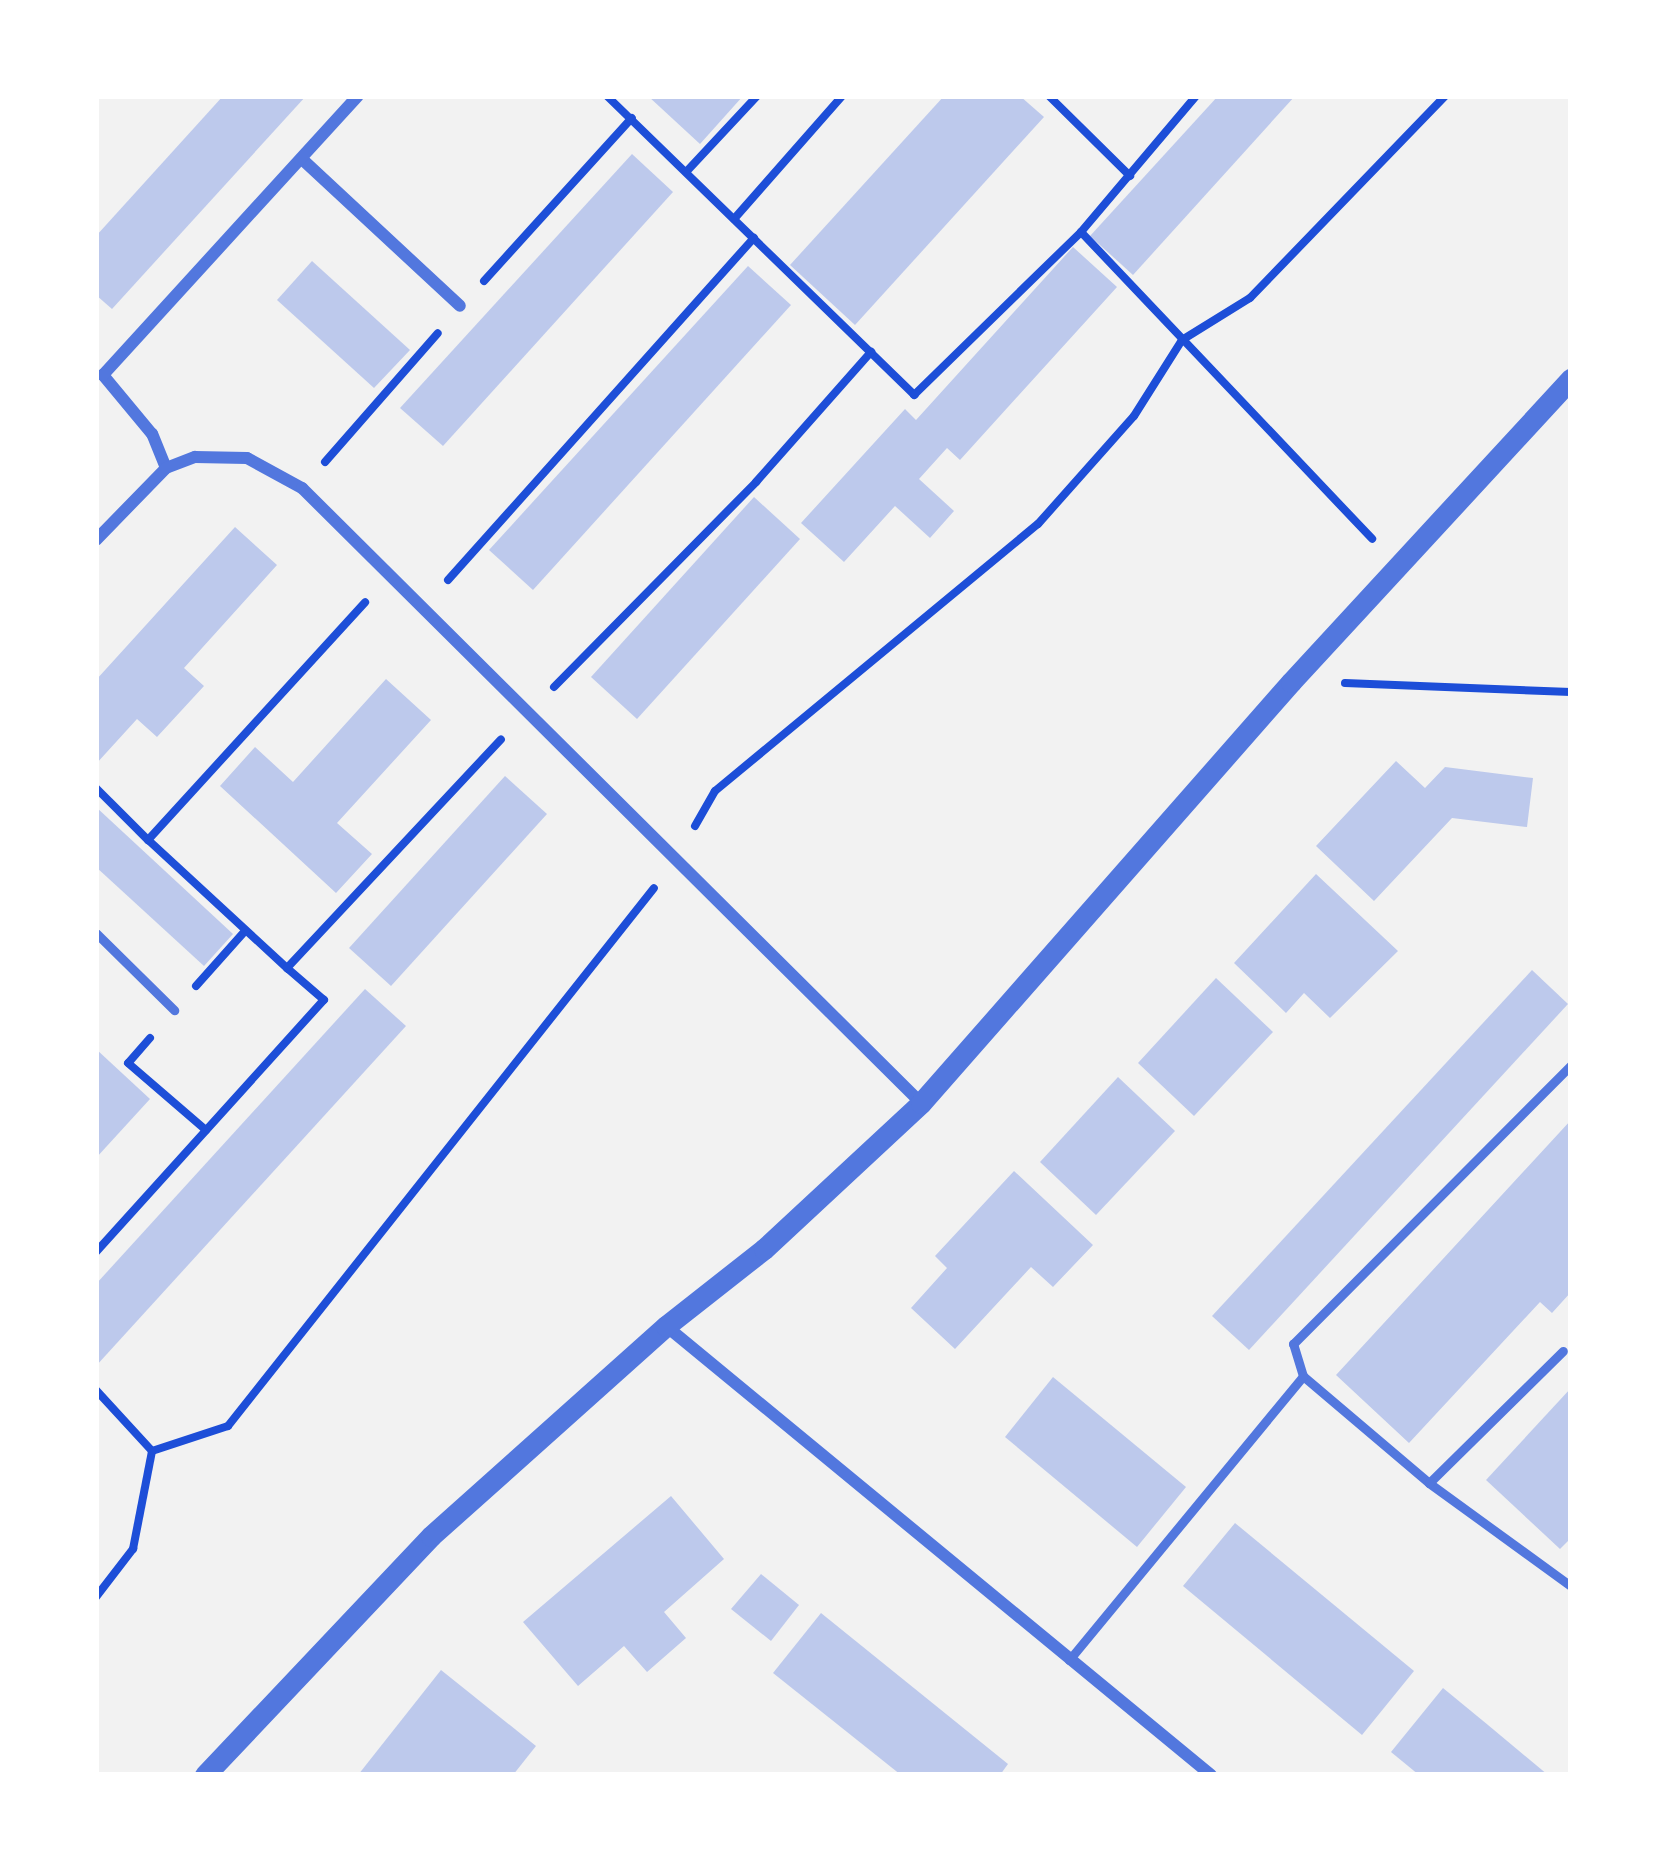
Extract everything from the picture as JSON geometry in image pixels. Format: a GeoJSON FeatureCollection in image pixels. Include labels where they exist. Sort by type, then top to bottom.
{"type":"FeatureCollection","features":[{"type":"Feature","properties":{"kind":"street"},"geometry":{"type":"LineString","coordinates":[[166,468],[152,434],[104,375],[358,96]]}},
{"type":"Feature","properties":{"kind":"street"},"geometry":{"type":"LineString","coordinates":[[303,160],[460,307]]}},
{"type":"Feature","properties":{"kind":"street"},"geometry":{"type":"LineString","coordinates":[[205,1775],[430,1536],[667,1326],[764,1250],[921,1103],[1291,682],[1570,383]]}},
{"type":"Feature","properties":{"kind":"street"},"geometry":{"type":"LineString","coordinates":[[96,540],[166,468],[220,456],[247,458],[302,488],[921,1103]]}},
{"type":"Feature","properties":{"kind":"street"},"geometry":{"type":"LineString","coordinates":[[667,1326],[1211,1775]]}},
{"type":"Feature","properties":{"kind":"lane"},"geometry":{"type":"LineString","coordinates":[[96,933],[174,1010]]}},
{"type":"Feature","properties":{"kind":"lane"},"geometry":{"type":"LineString","coordinates":[[1571,1065],[1293,1344],[1304,1376],[1430,1483],[1571,1586]]}},
{"type":"Feature","properties":{"kind":"lane"},"geometry":{"type":"LineString","coordinates":[[1430,1483],[1563,1351]]}},
{"type":"Feature","properties":{"kind":"lane"},"geometry":{"type":"LineString","coordinates":[[1069,1660],[1304,1376]]}},
{"type":"Feature","properties":{"kind":"path"},"geometry":{"type":"LineString","coordinates":[[608,96],[914,395],[1081,232],[1196,96]]}},
{"type":"Feature","properties":{"kind":"path"},"geometry":{"type":"LineString","coordinates":[[687,171],[758,96]]}},
{"type":"Feature","properties":{"kind":"path"},"geometry":{"type":"LineString","coordinates":[[734,219],[842,96]]}},
{"type":"Feature","properties":{"kind":"path"},"geometry":{"type":"LineString","coordinates":[[1049,96],[1130,176]]}},
{"type":"Feature","properties":{"kind":"path"},"geometry":{"type":"LineString","coordinates":[[152,1451],[228,1426],[676,860],[715,791],[1038,524],[1133,416],[1181,340],[1250,298],[1445,96]]}},
{"type":"Feature","properties":{"kind":"path"},"geometry":{"type":"LineString","coordinates":[[1081,232],[1397,566]]}},
{"type":"Feature","properties":{"kind":"path"},"geometry":{"type":"LineString","coordinates":[[422,607],[754,238]]}},
{"type":"Feature","properties":{"kind":"path"},"geometry":{"type":"LineString","coordinates":[[294,974],[287,968],[527,711],[599,646],[871,352]]}},
{"type":"Feature","properties":{"kind":"path"},"geometry":{"type":"LineString","coordinates":[[148,840],[389,575]]}},
{"type":"Feature","properties":{"kind":"path"},"geometry":{"type":"LineString","coordinates":[[1291,682],[1571,692]]}},
{"type":"Feature","properties":{"kind":"path"},"geometry":{"type":"LineString","coordinates":[[96,788],[323,1000],[96,1252]]}},
{"type":"Feature","properties":{"kind":"path"},"geometry":{"type":"LineString","coordinates":[[96,1390],[152,1451]]}},
{"type":"Feature","properties":{"kind":"path"},"geometry":{"type":"LineString","coordinates":[[96,1597],[134,1549],[152,1451]]}},
{"type":"Feature","properties":{"kind":"building"},"geometry":{"type":"Polygon","coordinates":[[[223,96],[306,96],[112,309],[96,295],[96,236],[223,96]]]}},
{"type":"Feature","properties":{"kind":"building"},"geometry":{"type":"Polygon","coordinates":[[[648,96],[743,96],[700,144],[648,96]]]}},
{"type":"Feature","properties":{"kind":"building"},"geometry":{"type":"Polygon","coordinates":[[[944,96],[1020,96],[1044,117],[855,325],[790,265],[944,96]]]}},
{"type":"Feature","properties":{"kind":"building"},"geometry":{"type":"Polygon","coordinates":[[[1218,96],[1295,96],[1133,275],[1090,236],[1218,96]]]}},
{"type":"Feature","properties":{"kind":"building"},"geometry":{"type":"Polygon","coordinates":[[[632,154],[673,192],[443,446],[400,408],[632,154]]]}},
{"type":"Feature","properties":{"kind":"building"},"geometry":{"type":"Polygon","coordinates":[[[1073,247],[1117,287],[960,460],[947,448],[919,479],[954,511],[930,538],[895,506],[844,562],[801,523],[905,409],[916,420],[1073,247]]]}},
{"type":"Feature","properties":{"kind":"building"},"geometry":{"type":"Polygon","coordinates":[[[312,261],[410,350],[374,388],[277,300],[312,261]]]}},
{"type":"Feature","properties":{"kind":"building"},"geometry":{"type":"Polygon","coordinates":[[[748,266],[791,305],[533,590],[489,550],[748,266]]]}},
{"type":"Feature","properties":{"kind":"building"},"geometry":{"type":"Polygon","coordinates":[[[754,497],[800,539],[637,719],[591,677],[754,497]]]}},
{"type":"Feature","properties":{"kind":"building"},"geometry":{"type":"Polygon","coordinates":[[[235,527],[277,565],[184,668],[204,686],[157,737],[137,719],[96,764],[96,680],[235,527]]]}},
{"type":"Feature","properties":{"kind":"building"},"geometry":{"type":"Polygon","coordinates":[[[386,679],[431,720],[337,823],[372,854],[336,893],[220,786],[255,747],[293,782],[386,679]]]}},
{"type":"Feature","properties":{"kind":"building"},"geometry":{"type":"Polygon","coordinates":[[[1396,761],[1425,788],[1445,767],[1533,778],[1527,827],[1452,818],[1374,901],[1316,846],[1396,761]]]}},
{"type":"Feature","properties":{"kind":"building"},"geometry":{"type":"Polygon","coordinates":[[[505,776],[547,814],[391,986],[349,948],[505,776]]]}},
{"type":"Feature","properties":{"kind":"building"},"geometry":{"type":"Polygon","coordinates":[[[96,807],[233,934],[204,966],[96,867],[96,807]]]}},
{"type":"Feature","properties":{"kind":"building"},"geometry":{"type":"Polygon","coordinates":[[[1316,874],[1398,951],[1330,1018],[1304,993],[1286,1013],[1234,963],[1316,874]]]}},
{"type":"Feature","properties":{"kind":"building"},"geometry":{"type":"Polygon","coordinates":[[[1532,970],[1568,1004],[1249,1350],[1212,1316],[1532,970]]]}},
{"type":"Feature","properties":{"kind":"building"},"geometry":{"type":"Polygon","coordinates":[[[1216,978],[1273,1032],[1194,1116],[1138,1063],[1216,978]]]}},
{"type":"Feature","properties":{"kind":"building"},"geometry":{"type":"Polygon","coordinates":[[[365,989],[406,1026],[96,1366],[96,1284],[365,989]]]}},
{"type":"Feature","properties":{"kind":"building"},"geometry":{"type":"Polygon","coordinates":[[[96,1049],[150,1099],[96,1158],[96,1049]]]}},
{"type":"Feature","properties":{"kind":"building"},"geometry":{"type":"Polygon","coordinates":[[[1118,1077],[1175,1131],[1096,1215],[1040,1162],[1118,1077]]]}},
{"type":"Feature","properties":{"kind":"building"},"geometry":{"type":"Polygon","coordinates":[[[1571,1120],[1571,1292],[1552,1313],[1540,1302],[1409,1443],[1336,1375],[1571,1120]]]}},
{"type":"Feature","properties":{"kind":"building"},"geometry":{"type":"Polygon","coordinates":[[[1014,1171],[1093,1245],[1053,1287],[1031,1267],[955,1349],[911,1308],[947,1268],[935,1256],[1014,1171]]]}},
{"type":"Feature","properties":{"kind":"building"},"geometry":{"type":"Polygon","coordinates":[[[1053,1377],[1186,1487],[1137,1547],[1005,1437],[1053,1377]]]}},
{"type":"Feature","properties":{"kind":"building"},"geometry":{"type":"Polygon","coordinates":[[[1571,1388],[1571,1538],[1560,1549],[1486,1480],[1571,1388]]]}},
{"type":"Feature","properties":{"kind":"building"},"geometry":{"type":"Polygon","coordinates":[[[671,1496],[724,1559],[664,1612],[686,1638],[647,1672],[624,1646],[578,1686],[523,1622],[671,1496]]]}},
{"type":"Feature","properties":{"kind":"building"},"geometry":{"type":"Polygon","coordinates":[[[1235,1523],[1414,1671],[1362,1735],[1183,1586],[1235,1523]]]}},
{"type":"Feature","properties":{"kind":"building"},"geometry":{"type":"Polygon","coordinates":[[[761,1574],[799,1605],[771,1641],[731,1609],[761,1574]]]}},
{"type":"Feature","properties":{"kind":"building"},"geometry":{"type":"Polygon","coordinates":[[[821,1613],[1008,1764],[1000,1775],[901,1775],[773,1673],[821,1613]]]}},
{"type":"Feature","properties":{"kind":"building"},"geometry":{"type":"Polygon","coordinates":[[[441,1670],[536,1746],[513,1775],[358,1775],[441,1670]]]}},
{"type":"Feature","properties":{"kind":"building"},"geometry":{"type":"Polygon","coordinates":[[[1443,1688],[1548,1775],[1419,1775],[1391,1752],[1443,1688]]]}}]}
